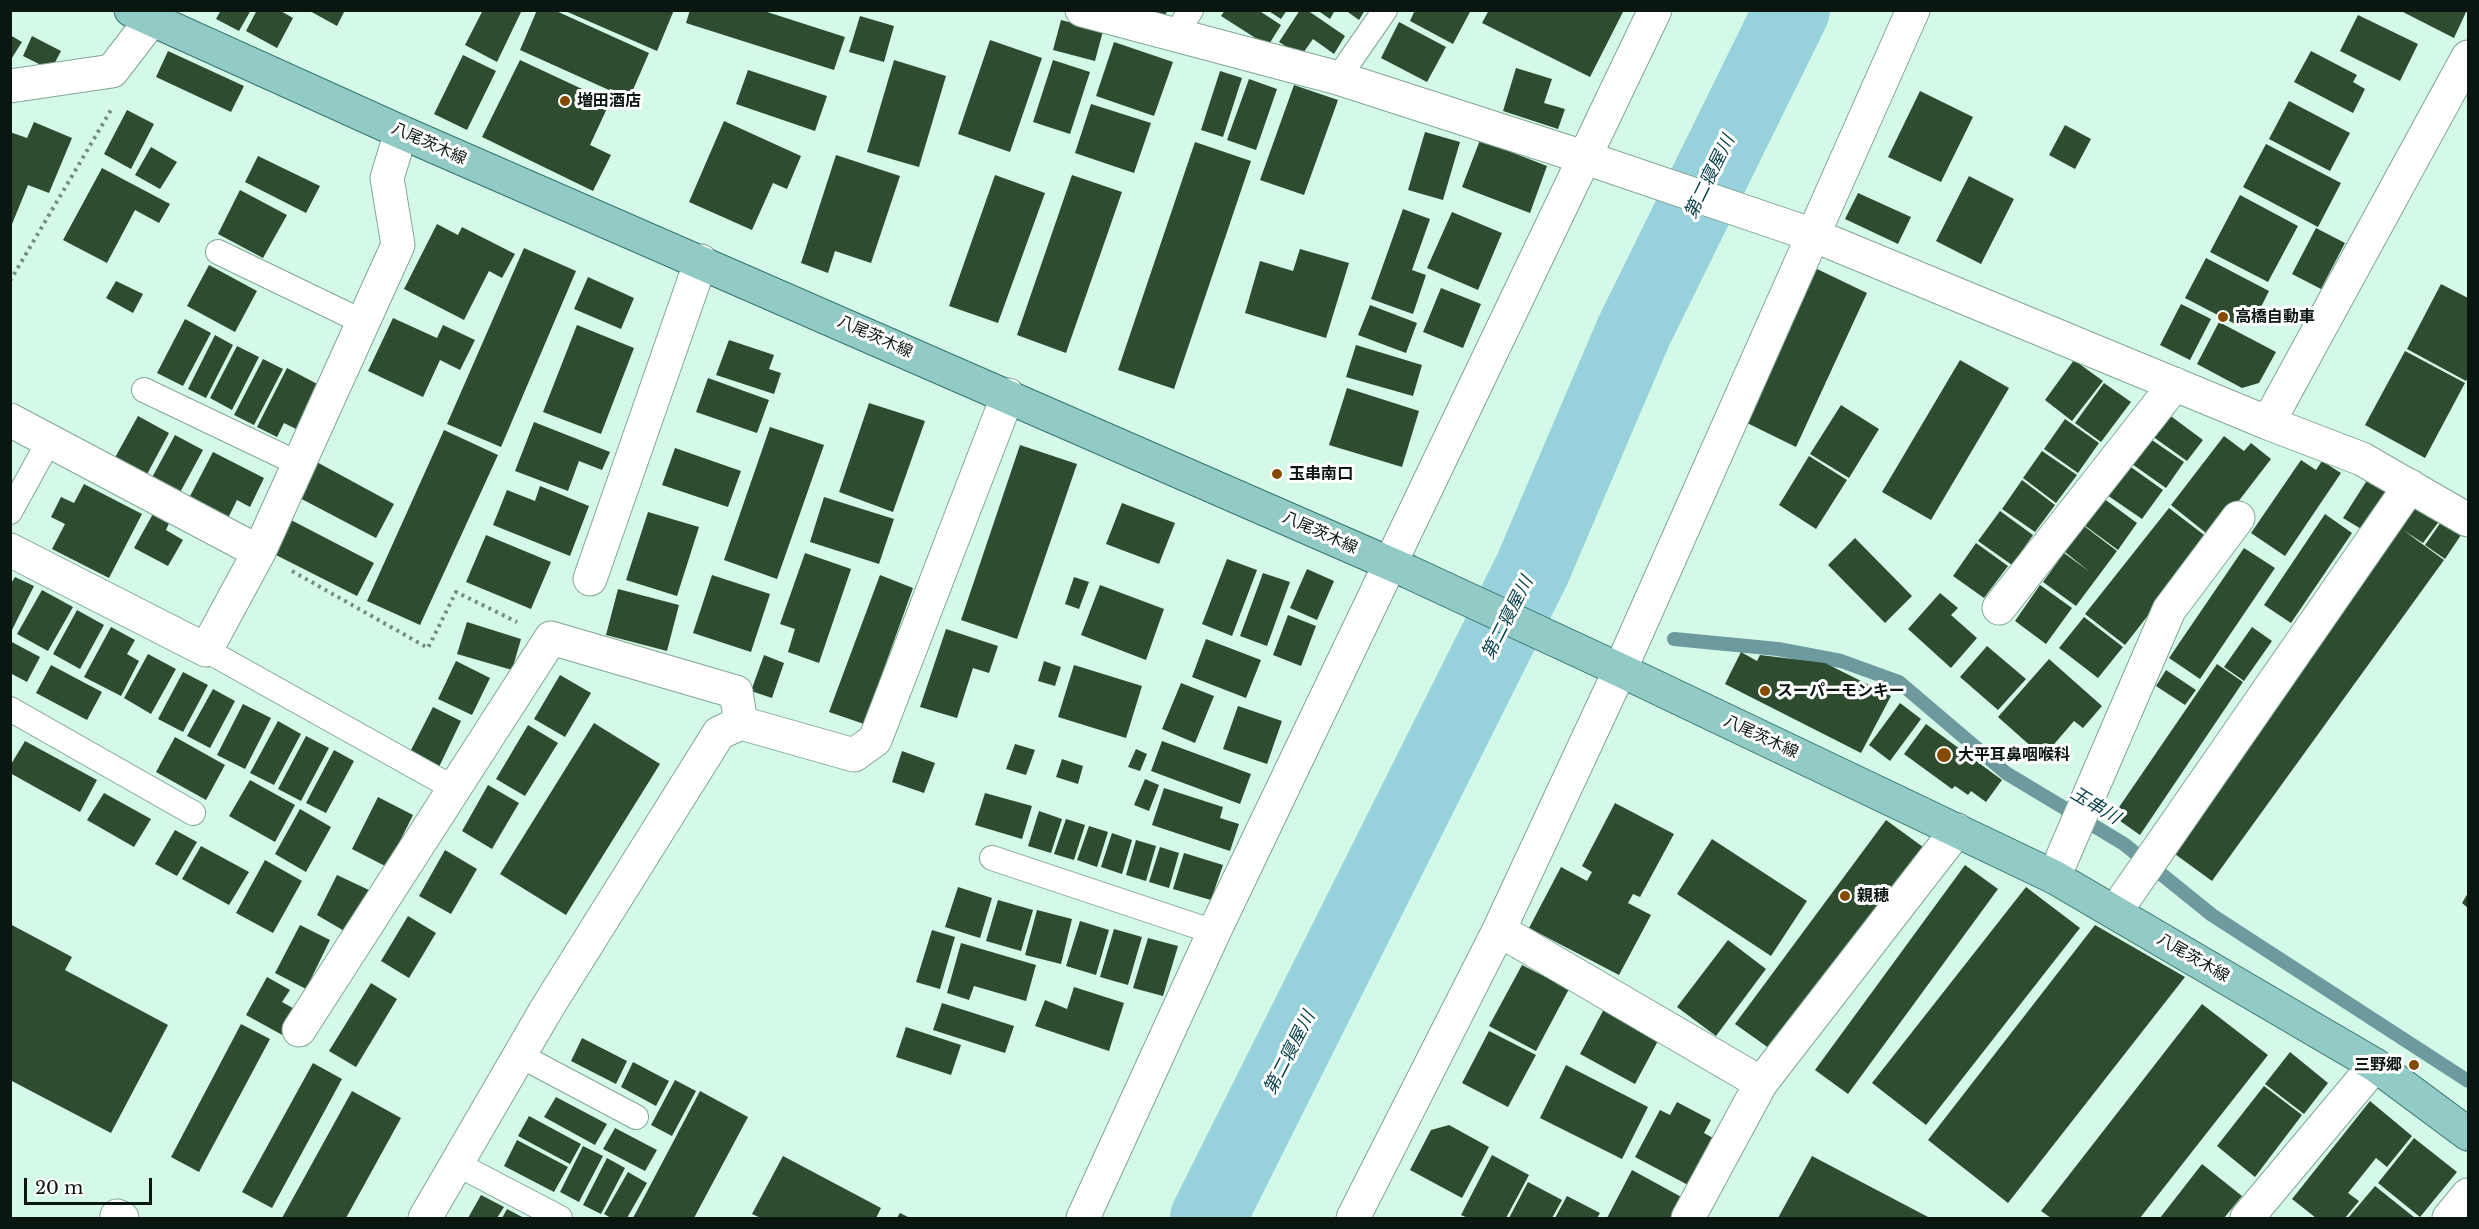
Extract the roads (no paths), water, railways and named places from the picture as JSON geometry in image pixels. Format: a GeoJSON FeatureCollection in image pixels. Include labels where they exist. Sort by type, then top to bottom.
{"type":"FeatureCollection","features":[{"type":"Feature","properties":{"kind":"main road","name":"八尾茨木線"},"geometry":{"type":"LineString","coordinates":[[142,15],[401,132],[1400,568],[2054,876],[2375,1065],[2469,1134]]}},
{"type":"Feature","properties":{"kind":"street"},"geometry":{"type":"LineString","coordinates":[[1082,10],[1183,23],[1338,78],[1586,158],[1813,235],[2268,423],[2362,459],[2469,520]]}},
{"type":"Feature","properties":{"kind":"street"},"geometry":{"type":"LineString","coordinates":[[1083,1218],[1214,932],[1400,568],[1586,158],[1656,10]]}},
{"type":"Feature","properties":{"kind":"street"},"geometry":{"type":"LineString","coordinates":[[1353,1218],[1499,930],[1612,666],[1813,235],[1913,10]]}},
{"type":"Feature","properties":{"kind":"street"},"geometry":{"type":"LineString","coordinates":[[10,86],[112,71],[142,15]]}},
{"type":"Feature","properties":{"kind":"street"},"geometry":{"type":"LineString","coordinates":[[2268,423],[2469,57]]}},
{"type":"Feature","properties":{"kind":"street"},"geometry":{"type":"LineString","coordinates":[[10,550],[206,650],[259,552],[398,245],[387,178],[401,132]]}},
{"type":"Feature","properties":{"kind":"street"},"geometry":{"type":"LineString","coordinates":[[590,579],[700,261]]}},
{"type":"Feature","properties":{"kind":"street"},"geometry":{"type":"LineString","coordinates":[[1999,608],[2175,384]]}},
{"type":"Feature","properties":{"kind":"street"},"geometry":{"type":"LineString","coordinates":[[425,1218],[519,1055],[719,733],[741,723],[854,755],[875,740],[1008,395]]}},
{"type":"Feature","properties":{"kind":"street"},"geometry":{"type":"LineString","coordinates":[[10,420],[259,552]]}},
{"type":"Feature","properties":{"kind":"street"},"geometry":{"type":"LineString","coordinates":[[2115,912],[2410,486]]}},
{"type":"Feature","properties":{"kind":"street"},"geometry":{"type":"LineString","coordinates":[[2054,876],[2169,610],[2238,518]]}},
{"type":"Feature","properties":{"kind":"street"},"geometry":{"type":"LineString","coordinates":[[299,1030],[551,638],[736,692],[741,723]]}},
{"type":"Feature","properties":{"kind":"street"},"geometry":{"type":"LineString","coordinates":[[1688,1218],[1761,1083],[1958,830]]}},
{"type":"Feature","properties":{"kind":"street"},"geometry":{"type":"LineString","coordinates":[[1499,930],[1761,1083]]}},
{"type":"Feature","properties":{"kind":"street"},"geometry":{"type":"LineString","coordinates":[[2247,1218],[2375,1065]]}},
{"type":"Feature","properties":{"kind":"street"},"geometry":{"type":"LineString","coordinates":[[2449,1218],[2469,1195]]}},
{"type":"Feature","properties":{"kind":"lane"},"geometry":{"type":"LineString","coordinates":[[1338,78],[1385,10]]}},
{"type":"Feature","properties":{"kind":"lane"},"geometry":{"type":"LineString","coordinates":[[218,252],[363,322]]}},
{"type":"Feature","properties":{"kind":"lane"},"geometry":{"type":"LineString","coordinates":[[144,390],[299,464]]}},
{"type":"Feature","properties":{"kind":"lane"},"geometry":{"type":"LineString","coordinates":[[10,512],[49,441]]}},
{"type":"Feature","properties":{"kind":"lane"},"geometry":{"type":"LineString","coordinates":[[206,650],[454,789]]}},
{"type":"Feature","properties":{"kind":"lane"},"geometry":{"type":"LineString","coordinates":[[10,709],[193,813]]}},
{"type":"Feature","properties":{"kind":"lane"},"geometry":{"type":"LineString","coordinates":[[992,858],[1214,932]]}},
{"type":"Feature","properties":{"kind":"lane"},"geometry":{"type":"LineString","coordinates":[[519,1055],[636,1117]]}},
{"type":"Feature","properties":{"kind":"lane"},"geometry":{"type":"LineString","coordinates":[[456,1164],[560,1218]]}},
{"type":"Feature","properties":{"kind":"waterway","name":"第二寝屋川"},"geometry":{"type":"LineString","coordinates":[[1208,1218],[1532,570],[1634,331],[1792,10]]}},
{"type":"Feature","properties":{"kind":"waterway","name":"玉串川"},"geometry":{"type":"LineString","coordinates":[[1674,639],[1778,649],[1841,661],[1899,682],[2006,773],[2124,844],[2212,915],[2468,1081]]}},
{"type":"Feature","properties":{"kind":"place","name":"増田酒店"},"geometry":{"type":"Point","coordinates":[565,101]}},
{"type":"Feature","properties":{"kind":"place","name":"高橋自動車"},"geometry":{"type":"Point","coordinates":[2223,317]}},
{"type":"Feature","properties":{"kind":"place","name":"玉串南口"},"geometry":{"type":"Point","coordinates":[1277,474]}},
{"type":"Feature","properties":{"kind":"place","name":"スーパーモンキー"},"geometry":{"type":"Point","coordinates":[1765,691]}},
{"type":"Feature","properties":{"kind":"place","name":"大平耳鼻咽喉科"},"geometry":{"type":"Point","coordinates":[1944,755]}},
{"type":"Feature","properties":{"kind":"place","name":"親穂"},"geometry":{"type":"Point","coordinates":[1845,896]}},
{"type":"Feature","properties":{"kind":"place","name":"三野郷"},"geometry":{"type":"Point","coordinates":[2414,1065]}}]}
